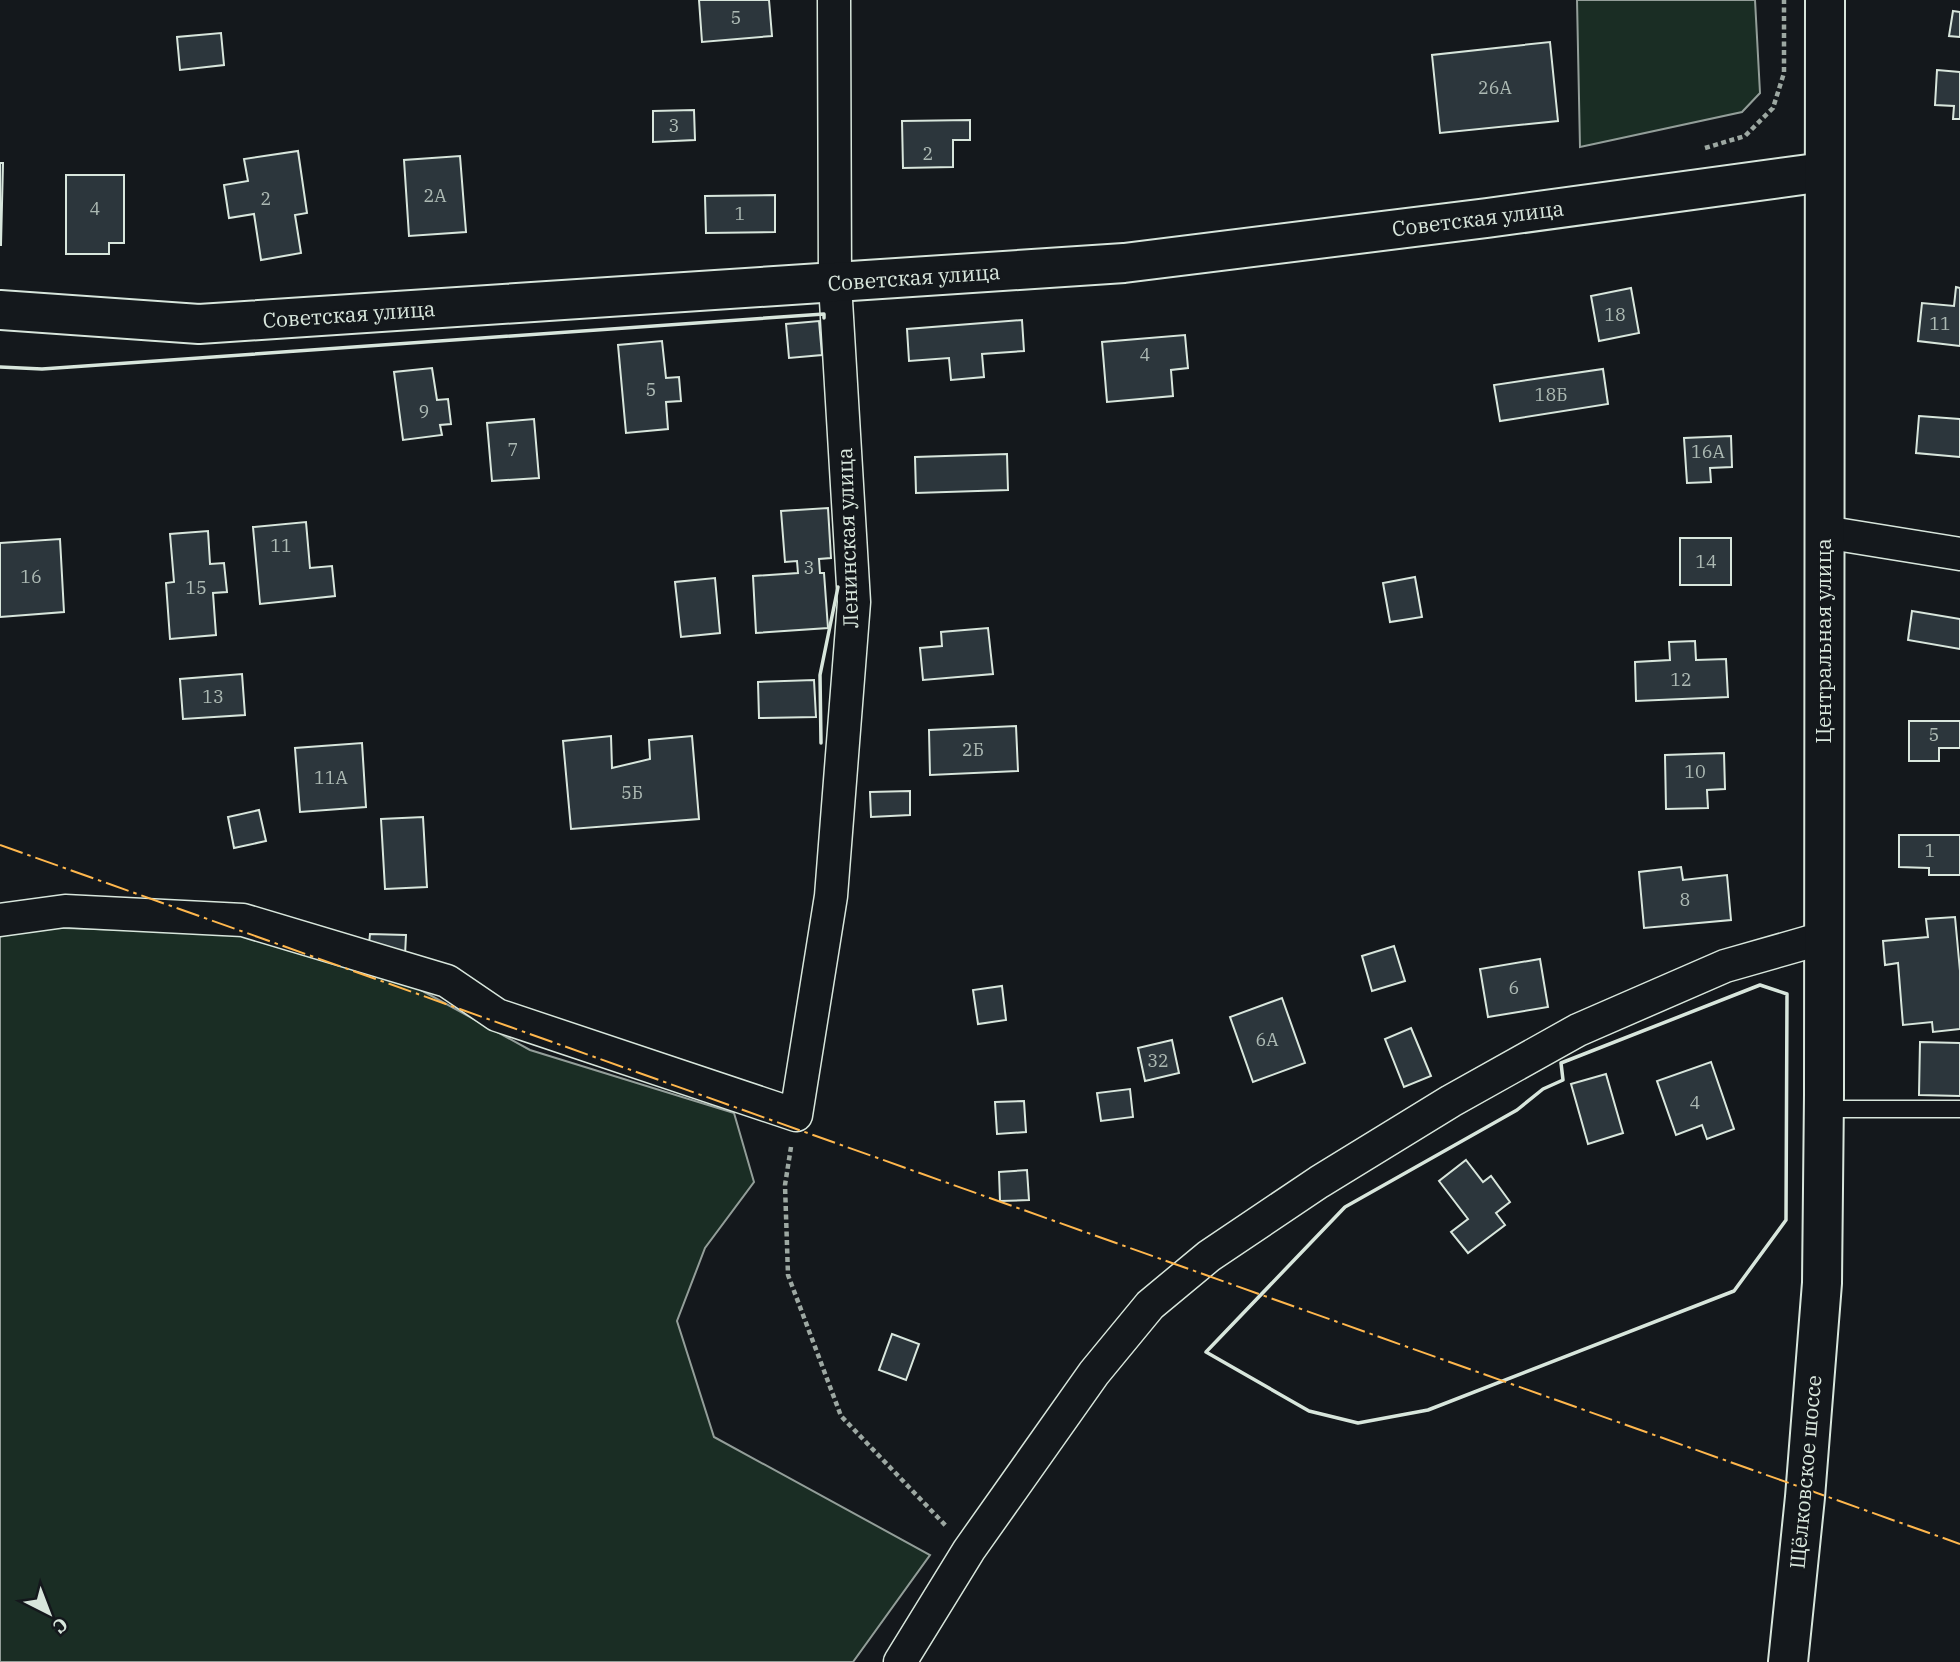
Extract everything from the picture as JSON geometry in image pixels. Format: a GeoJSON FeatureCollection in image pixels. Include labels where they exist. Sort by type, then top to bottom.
{"type":"FeatureCollection","features":[{"type":"Feature","properties":{"kind":"main road","name":"Центральная улица"},"geometry":{"type":"LineString","coordinates":[[1822,1283],[1825,0]]}},
{"type":"Feature","properties":{"kind":"main road","name":"Советская улица"},"geometry":{"type":"LineString","coordinates":[[0,310],[199,324],[1124,263],[1487,218],[1824,172]]}},
{"type":"Feature","properties":{"kind":"main road","name":"Щёлковское шоссе"},"geometry":{"type":"LineString","coordinates":[[1788,1662],[1805,1497],[1822,1283]]}},
{"type":"Feature","properties":{"kind":"street","name":"Ленинская улица"},"geometry":{"type":"LineString","coordinates":[[796,1115],[831,896],[854,602],[835,284],[834,0]]}},
{"type":"Feature","properties":{"kind":"street"},"geometry":{"type":"LineString","coordinates":[[1824,532],[1960,554]]}},
{"type":"Feature","properties":{"kind":"street"},"geometry":{"type":"LineString","coordinates":[[0,920],[65,911],[243,920],[447,981],[497,1015],[796,1115]]}},
{"type":"Feature","properties":{"kind":"street"},"geometry":{"type":"LineString","coordinates":[[900,1662],[969,1550],[1094,1373],[1150,1305],[1209,1256],[1319,1182],[1451,1101],[1578,1030],[1725,966],[1823,938]]}},
{"type":"Feature","properties":{"kind":"lane"},"geometry":{"type":"LineString","coordinates":[[1824,1110],[1960,1109]]}},
{"type":"Feature","properties":{"kind":"path"},"geometry":{"type":"LineString","coordinates":[[1693,149],[1745,136],[1773,108],[1784,73],[1784,0]]}},
{"type":"Feature","properties":{"kind":"path"},"geometry":{"type":"LineString","coordinates":[[796,1115],[785,1185],[788,1275],[841,1416],[969,1550]]}},
{"type":"Feature","properties":{"kind":"green space"},"geometry":{"type":"Polygon","coordinates":[[[1577,0],[1755,0],[1760,93],[1742,112],[1580,147],[1577,0]]]}},
{"type":"Feature","properties":{"kind":"green space"},"geometry":{"type":"Polygon","coordinates":[[[0,926],[290,935],[419,989],[530,1050],[734,1113],[754,1182],[705,1248],[677,1321],[714,1437],[930,1555],[853,1662],[0,1662],[0,926]]]}},
{"type":"Feature","properties":{"kind":"building"},"geometry":{"type":"Polygon","coordinates":[[[699,0],[769,0],[772,36],[702,42],[699,0]]]}},
{"type":"Feature","properties":{"kind":"building"},"geometry":{"type":"Polygon","coordinates":[[[1953,11],[1960,12],[1960,37],[1949,36],[1953,11]]]}},
{"type":"Feature","properties":{"kind":"building"},"geometry":{"type":"Polygon","coordinates":[[[221,33],[224,65],[180,70],[177,37],[221,33]]]}},
{"type":"Feature","properties":{"kind":"building"},"geometry":{"type":"Polygon","coordinates":[[[1550,42],[1558,121],[1440,133],[1432,55],[1550,42]]]}},
{"type":"Feature","properties":{"kind":"building"},"geometry":{"type":"Polygon","coordinates":[[[1937,70],[1960,72],[1960,119],[1953,119],[1954,106],[1935,105],[1937,70]]]}},
{"type":"Feature","properties":{"kind":"building"},"geometry":{"type":"Polygon","coordinates":[[[694,110],[695,140],[653,142],[653,111],[694,110]]]}},
{"type":"Feature","properties":{"kind":"building"},"geometry":{"type":"Polygon","coordinates":[[[970,120],[970,140],[953,140],[953,167],[903,168],[902,121],[970,120]]]}},
{"type":"Feature","properties":{"kind":"building"},"geometry":{"type":"Polygon","coordinates":[[[298,151],[307,213],[295,215],[301,253],[261,260],[254,214],[229,218],[224,185],[248,181],[244,159],[298,151]]]}},
{"type":"Feature","properties":{"kind":"building"},"geometry":{"type":"Polygon","coordinates":[[[460,156],[466,232],[409,236],[404,160],[460,156]]]}},
{"type":"Feature","properties":{"kind":"building"},"geometry":{"type":"Polygon","coordinates":[[[0,163],[3,163],[1,245],[0,245],[0,163]]]}},
{"type":"Feature","properties":{"kind":"building"},"geometry":{"type":"Polygon","coordinates":[[[66,175],[124,175],[124,243],[109,243],[109,254],[66,254],[66,175]]]}},
{"type":"Feature","properties":{"kind":"building"},"geometry":{"type":"Polygon","coordinates":[[[775,195],[775,232],[706,233],[705,196],[775,195]]]}},
{"type":"Feature","properties":{"kind":"building"},"geometry":{"type":"Polygon","coordinates":[[[1956,287],[1960,288],[1960,346],[1918,341],[1922,303],[1954,306],[1956,287]]]}},
{"type":"Feature","properties":{"kind":"building"},"geometry":{"type":"Polygon","coordinates":[[[1631,288],[1639,333],[1599,341],[1591,296],[1631,288]]]}},
{"type":"Feature","properties":{"kind":"building"},"geometry":{"type":"Polygon","coordinates":[[[1022,320],[1024,351],[982,354],[984,377],[951,380],[949,358],[909,361],[907,329],[1022,320]]]}},
{"type":"Feature","properties":{"kind":"building"},"geometry":{"type":"Polygon","coordinates":[[[819,321],[822,355],[789,358],[786,324],[819,321]]]}},
{"type":"Feature","properties":{"kind":"building"},"geometry":{"type":"Polygon","coordinates":[[[1185,335],[1188,368],[1171,370],[1173,396],[1107,402],[1102,342],[1185,335]]]}},
{"type":"Feature","properties":{"kind":"building"},"geometry":{"type":"Polygon","coordinates":[[[662,341],[666,378],[679,377],[681,401],[666,402],[668,429],[626,433],[618,345],[662,341]]]}},
{"type":"Feature","properties":{"kind":"building"},"geometry":{"type":"Polygon","coordinates":[[[432,368],[437,400],[448,399],[451,424],[440,425],[442,435],[403,440],[394,372],[432,368]]]}},
{"type":"Feature","properties":{"kind":"building"},"geometry":{"type":"Polygon","coordinates":[[[1603,369],[1608,404],[1500,421],[1494,385],[1603,369]]]}},
{"type":"Feature","properties":{"kind":"building"},"geometry":{"type":"Polygon","coordinates":[[[1919,416],[1960,419],[1960,457],[1916,453],[1919,416]]]}},
{"type":"Feature","properties":{"kind":"building"},"geometry":{"type":"Polygon","coordinates":[[[534,419],[539,478],[492,481],[487,423],[534,419]]]}},
{"type":"Feature","properties":{"kind":"building"},"geometry":{"type":"Polygon","coordinates":[[[1731,436],[1732,467],[1710,468],[1711,482],[1687,483],[1684,438],[1731,436]]]}},
{"type":"Feature","properties":{"kind":"building"},"geometry":{"type":"Polygon","coordinates":[[[1007,454],[1008,490],[916,493],[915,457],[1007,454]]]}},
{"type":"Feature","properties":{"kind":"building"},"geometry":{"type":"Polygon","coordinates":[[[828,508],[831,558],[819,559],[820,573],[824,573],[828,628],[756,633],[753,576],[798,573],[797,561],[785,562],[781,511],[828,508]]]}},
{"type":"Feature","properties":{"kind":"building"},"geometry":{"type":"Polygon","coordinates":[[[306,522],[310,568],[332,566],[335,596],[260,604],[253,527],[306,522]]]}},
{"type":"Feature","properties":{"kind":"building"},"geometry":{"type":"Polygon","coordinates":[[[208,531],[210,564],[224,563],[227,592],[213,593],[216,635],[170,639],[166,583],[174,582],[170,534],[208,531]]]}},
{"type":"Feature","properties":{"kind":"building"},"geometry":{"type":"Polygon","coordinates":[[[1680,538],[1731,538],[1731,585],[1680,585],[1680,538]]]}},
{"type":"Feature","properties":{"kind":"building"},"geometry":{"type":"Polygon","coordinates":[[[60,539],[64,612],[0,617],[0,543],[60,539]]]}},
{"type":"Feature","properties":{"kind":"building"},"geometry":{"type":"Polygon","coordinates":[[[1415,577],[1422,617],[1390,622],[1383,583],[1415,577]]]}},
{"type":"Feature","properties":{"kind":"building"},"geometry":{"type":"Polygon","coordinates":[[[715,578],[720,633],[681,637],[675,582],[715,578]]]}},
{"type":"Feature","properties":{"kind":"building"},"geometry":{"type":"Polygon","coordinates":[[[1912,611],[1960,619],[1960,649],[1908,640],[1912,611]]]}},
{"type":"Feature","properties":{"kind":"building"},"geometry":{"type":"Polygon","coordinates":[[[988,628],[993,674],[923,680],[920,648],[942,646],[941,632],[988,628]]]}},
{"type":"Feature","properties":{"kind":"building"},"geometry":{"type":"Polygon","coordinates":[[[1695,641],[1696,660],[1726,659],[1728,697],[1636,701],[1635,662],[1670,660],[1669,642],[1695,641]]]}},
{"type":"Feature","properties":{"kind":"building"},"geometry":{"type":"Polygon","coordinates":[[[242,674],[245,715],[183,719],[180,679],[242,674]]]}},
{"type":"Feature","properties":{"kind":"building"},"geometry":{"type":"Polygon","coordinates":[[[814,680],[816,717],[759,718],[758,682],[814,680]]]}},
{"type":"Feature","properties":{"kind":"building"},"geometry":{"type":"Polygon","coordinates":[[[1909,721],[1960,721],[1960,748],[1939,748],[1939,761],[1909,761],[1909,721]]]}},
{"type":"Feature","properties":{"kind":"building"},"geometry":{"type":"Polygon","coordinates":[[[1016,726],[1018,771],[930,775],[929,730],[1016,726]]]}},
{"type":"Feature","properties":{"kind":"building"},"geometry":{"type":"Polygon","coordinates":[[[611,736],[612,768],[650,759],[649,740],[692,736],[699,819],[571,829],[563,741],[611,736]]]}},
{"type":"Feature","properties":{"kind":"building"},"geometry":{"type":"Polygon","coordinates":[[[362,743],[366,807],[300,812],[295,748],[362,743]]]}},
{"type":"Feature","properties":{"kind":"building"},"geometry":{"type":"Polygon","coordinates":[[[1724,753],[1725,789],[1707,790],[1708,808],[1666,809],[1665,755],[1724,753]]]}},
{"type":"Feature","properties":{"kind":"building"},"geometry":{"type":"Polygon","coordinates":[[[910,791],[910,815],[871,817],[870,792],[910,791]]]}},
{"type":"Feature","properties":{"kind":"building"},"geometry":{"type":"Polygon","coordinates":[[[259,810],[266,841],[234,848],[228,817],[259,810]]]}},
{"type":"Feature","properties":{"kind":"building"},"geometry":{"type":"Polygon","coordinates":[[[423,817],[427,887],[385,889],[381,819],[423,817]]]}},
{"type":"Feature","properties":{"kind":"building"},"geometry":{"type":"Polygon","coordinates":[[[1899,835],[1960,835],[1960,875],[1929,875],[1929,868],[1899,867],[1899,835]]]}},
{"type":"Feature","properties":{"kind":"building"},"geometry":{"type":"Polygon","coordinates":[[[1681,867],[1683,880],[1727,875],[1731,920],[1644,928],[1639,872],[1681,867]]]}},
{"type":"Feature","properties":{"kind":"building"},"geometry":{"type":"Polygon","coordinates":[[[1955,917],[1960,971],[1960,1029],[1933,1032],[1932,1022],[1903,1025],[1898,963],[1885,965],[1883,941],[1928,937],[1926,919],[1955,917]]]}},
{"type":"Feature","properties":{"kind":"building"},"geometry":{"type":"Polygon","coordinates":[[[370,934],[406,935],[405,955],[368,954],[370,934]]]}},
{"type":"Feature","properties":{"kind":"building"},"geometry":{"type":"Polygon","coordinates":[[[1394,946],[1405,981],[1372,991],[1362,956],[1394,946]]]}},
{"type":"Feature","properties":{"kind":"building"},"geometry":{"type":"Polygon","coordinates":[[[1540,959],[1548,1007],[1488,1017],[1480,969],[1540,959]]]}},
{"type":"Feature","properties":{"kind":"building"},"geometry":{"type":"Polygon","coordinates":[[[1002,986],[1006,1020],[978,1024],[973,990],[1002,986]]]}},
{"type":"Feature","properties":{"kind":"building"},"geometry":{"type":"Polygon","coordinates":[[[1282,998],[1305,1063],[1253,1082],[1230,1017],[1282,998]]]}},
{"type":"Feature","properties":{"kind":"building"},"geometry":{"type":"Polygon","coordinates":[[[1411,1028],[1431,1076],[1404,1087],[1385,1039],[1411,1028]]]}},
{"type":"Feature","properties":{"kind":"building"},"geometry":{"type":"Polygon","coordinates":[[[1172,1040],[1179,1073],[1145,1081],[1138,1048],[1172,1040]]]}},
{"type":"Feature","properties":{"kind":"building"},"geometry":{"type":"Polygon","coordinates":[[[1920,1042],[1960,1043],[1960,1096],[1919,1095],[1920,1042]]]}},
{"type":"Feature","properties":{"kind":"building"},"geometry":{"type":"Polygon","coordinates":[[[1711,1062],[1734,1129],[1707,1139],[1702,1125],[1676,1135],[1657,1081],[1711,1062]]]}},
{"type":"Feature","properties":{"kind":"building"},"geometry":{"type":"Polygon","coordinates":[[[1606,1074],[1623,1133],[1588,1144],[1571,1084],[1606,1074]]]}},
{"type":"Feature","properties":{"kind":"building"},"geometry":{"type":"Polygon","coordinates":[[[1130,1089],[1133,1117],[1101,1121],[1097,1093],[1130,1089]]]}},
{"type":"Feature","properties":{"kind":"building"},"geometry":{"type":"Polygon","coordinates":[[[1024,1101],[1026,1132],[997,1134],[995,1102],[1024,1101]]]}},
{"type":"Feature","properties":{"kind":"building"},"geometry":{"type":"Polygon","coordinates":[[[1466,1160],[1483,1182],[1491,1176],[1510,1202],[1496,1213],[1505,1225],[1468,1253],[1451,1232],[1468,1219],[1439,1181],[1466,1160]]]}},
{"type":"Feature","properties":{"kind":"building"},"geometry":{"type":"Polygon","coordinates":[[[1027,1170],[1029,1200],[1000,1201],[999,1172],[1027,1170]]]}},
{"type":"Feature","properties":{"kind":"building"},"geometry":{"type":"Polygon","coordinates":[[[892,1334],[919,1344],[906,1380],[879,1370],[892,1334]]]}},
{"type":"Feature","properties":{"kind":"wall"},"geometry":{"type":"LineString","coordinates":[[0,367],[42,369],[824,314],[824,318]]}},
{"type":"Feature","properties":{"kind":"wall"},"geometry":{"type":"LineString","coordinates":[[821,743],[820,675],[838,587]]}},
{"type":"Feature","properties":{"kind":"wall"},"geometry":{"type":"LineString","coordinates":[[1760,985],[1787,994],[1786,1220],[1734,1291],[1428,1410],[1358,1423],[1309,1411],[1206,1352],[1345,1207],[1517,1110],[1543,1089],[1563,1080],[1561,1063],[1760,985]]}},
{"type":"Feature","properties":{"kind":"power"},"geometry":{"type":"LineString","coordinates":[[0,845],[1960,1544]]}}]}
